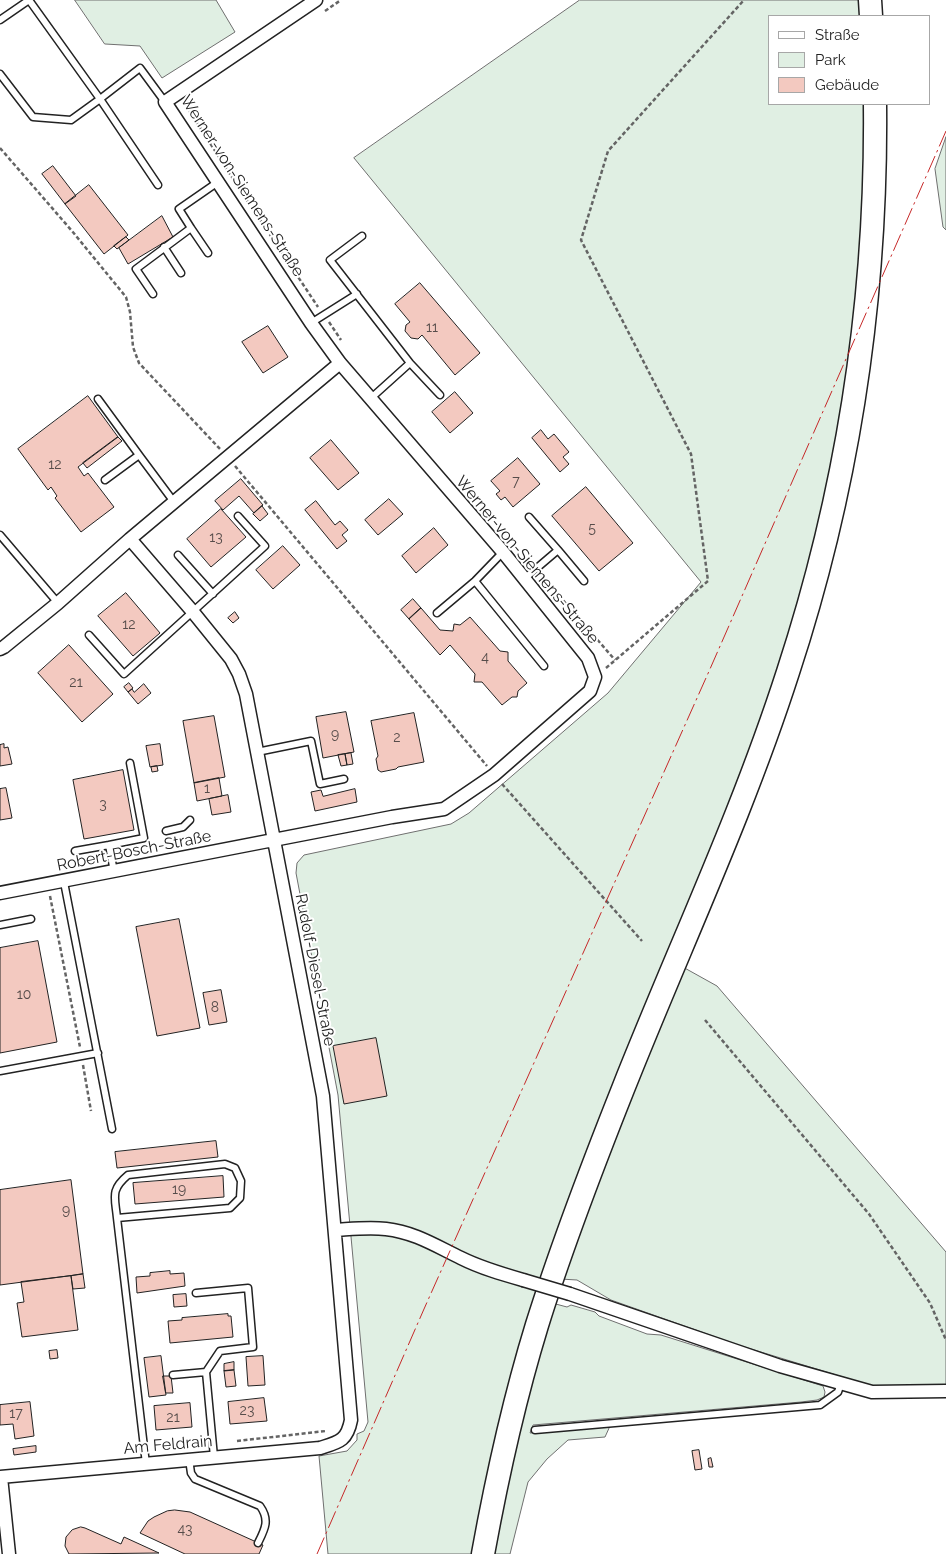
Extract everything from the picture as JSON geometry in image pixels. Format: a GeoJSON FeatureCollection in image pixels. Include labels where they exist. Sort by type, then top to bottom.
{"type":"FeatureCollection","features":[{"type":"Feature","properties":{"kind":"highway"},"geometry":{"type":"LineString","coordinates":[[870,0],[871,15]]}},
{"type":"Feature","properties":{"kind":"highway"},"geometry":{"type":"LineString","coordinates":[[483,1554],[502,1456],[517,1395],[536,1327],[559,1260],[587,1180],[623,1088],[765,740],[807,613],[842,465],[857,377],[866,309],[872,227],[875,105]]}},
{"type":"Feature","properties":{"kind":"street","name":"Werner-von-Siemens-Straße"},"geometry":{"type":"LineString","coordinates":[[316,0],[165,102],[311,323],[340,363],[503,552],[588,658],[595,677]]}},
{"type":"Feature","properties":{"kind":"street"},"geometry":{"type":"LineString","coordinates":[[0,648],[4,647],[58,603],[130,539],[340,363]]}},
{"type":"Feature","properties":{"kind":"street","name":"Rudolf-Diesel-Straße"},"geometry":{"type":"LineString","coordinates":[[130,539],[231,659],[246,694],[323,1096],[351,1420],[348,1432],[338,1443]]}},
{"type":"Feature","properties":{"kind":"street"},"geometry":{"type":"LineString","coordinates":[[274,840],[444,809],[494,775],[590,691],[595,677]]}},
{"type":"Feature","properties":{"kind":"street","name":"Robert-Bosch-Straße"},"geometry":{"type":"LineString","coordinates":[[0,893],[274,840]]}},
{"type":"Feature","properties":{"kind":"street"},"geometry":{"type":"LineString","coordinates":[[335,1230],[386,1228],[417,1236],[462,1259],[492,1271],[570,1294],[780,1366],[872,1392],[946,1391]]}},
{"type":"Feature","properties":{"kind":"street","name":"Am Feldrain"},"geometry":{"type":"LineString","coordinates":[[0,1477],[320,1448],[338,1443]]}},
{"type":"Feature","properties":{"kind":"street"},"geometry":{"type":"LineString","coordinates":[[0,1477],[9,1554]]}},
{"type":"Feature","properties":{"kind":"lane"},"geometry":{"type":"LineString","coordinates":[[0,20],[29,0],[100,99],[158,185]]}},
{"type":"Feature","properties":{"kind":"lane"},"geometry":{"type":"LineString","coordinates":[[0,74],[33,117],[71,120],[140,68],[165,102]]}},
{"type":"Feature","properties":{"kind":"lane"},"geometry":{"type":"LineString","coordinates":[[208,252],[179,209],[218,181]]}},
{"type":"Feature","properties":{"kind":"lane"},"geometry":{"type":"LineString","coordinates":[[153,294],[136,269],[191,228]]}},
{"type":"Feature","properties":{"kind":"lane"},"geometry":{"type":"LineString","coordinates":[[362,236],[330,260],[410,363],[440,395]]}},
{"type":"Feature","properties":{"kind":"lane"},"geometry":{"type":"LineString","coordinates":[[164,247],[181,273]]}},
{"type":"Feature","properties":{"kind":"lane"},"geometry":{"type":"LineString","coordinates":[[311,323],[357,294]]}},
{"type":"Feature","properties":{"kind":"lane"},"geometry":{"type":"LineString","coordinates":[[370,399],[410,363]]}},
{"type":"Feature","properties":{"kind":"lane"},"geometry":{"type":"LineString","coordinates":[[98,399],[174,502]]}},
{"type":"Feature","properties":{"kind":"lane"},"geometry":{"type":"LineString","coordinates":[[105,480],[139,455]]}},
{"type":"Feature","properties":{"kind":"lane"},"geometry":{"type":"LineString","coordinates":[[89,635],[124,674],[266,546],[238,516]]}},
{"type":"Feature","properties":{"kind":"lane"},"geometry":{"type":"LineString","coordinates":[[529,517],[584,581]]}},
{"type":"Feature","properties":{"kind":"lane"},"geometry":{"type":"LineString","coordinates":[[0,535],[58,603]]}},
{"type":"Feature","properties":{"kind":"lane"},"geometry":{"type":"LineString","coordinates":[[524,579],[558,550]]}},
{"type":"Feature","properties":{"kind":"lane"},"geometry":{"type":"LineString","coordinates":[[437,613],[475,581],[503,552]]}},
{"type":"Feature","properties":{"kind":"lane"},"geometry":{"type":"LineString","coordinates":[[178,555],[213,594]]}},
{"type":"Feature","properties":{"kind":"lane"},"geometry":{"type":"LineString","coordinates":[[475,581],[544,666]]}},
{"type":"Feature","properties":{"kind":"lane"},"geometry":{"type":"LineString","coordinates":[[257,752],[311,741],[320,784],[344,779]]}},
{"type":"Feature","properties":{"kind":"lane"},"geometry":{"type":"LineString","coordinates":[[75,851],[144,838],[130,763]]}},
{"type":"Feature","properties":{"kind":"lane"},"geometry":{"type":"LineString","coordinates":[[166,831],[183,827],[190,820]]}},
{"type":"Feature","properties":{"kind":"lane"},"geometry":{"type":"LineString","coordinates":[[109,845],[114,872]]}},
{"type":"Feature","properties":{"kind":"lane"},"geometry":{"type":"LineString","coordinates":[[64,882],[112,1129]]}},
{"type":"Feature","properties":{"kind":"lane"},"geometry":{"type":"LineString","coordinates":[[0,925],[31,919]]}},
{"type":"Feature","properties":{"kind":"lane"},"geometry":{"type":"LineString","coordinates":[[0,1071],[98,1053]]}},
{"type":"Feature","properties":{"kind":"lane"},"geometry":{"type":"LineString","coordinates":[[117,1218],[230,1208],[240,1198],[241,1181],[235,1168],[225,1164],[128,1175],[119,1183],[115,1192],[117,1218],[146,1464]]}},
{"type":"Feature","properties":{"kind":"lane"},"geometry":{"type":"LineString","coordinates":[[196,1292],[248,1288],[253,1347],[220,1351],[206,1372],[214,1457]]}},
{"type":"Feature","properties":{"kind":"lane"},"geometry":{"type":"LineString","coordinates":[[172,1375],[206,1372]]}},
{"type":"Feature","properties":{"kind":"lane"},"geometry":{"type":"LineString","coordinates":[[535,1430],[820,1405],[838,1392],[841,1383]]}},
{"type":"Feature","properties":{"kind":"lane"},"geometry":{"type":"LineString","coordinates":[[190,1460],[191,1473],[195,1479],[260,1506],[265,1514],[265,1528],[258,1543]]}},
{"type":"Feature","properties":{"kind":"path"},"geometry":{"type":"LineString","coordinates":[[595,677],[708,581],[691,454],[581,240],[608,151],[744,0]]}},
{"type":"Feature","properties":{"kind":"path"},"geometry":{"type":"LineString","coordinates":[[0,148],[126,297],[130,312],[133,347],[139,363],[228,457],[494,775],[642,941]]}},
{"type":"Feature","properties":{"kind":"path"},"geometry":{"type":"LineString","coordinates":[[48,884],[91,1112]]}},
{"type":"Feature","properties":{"kind":"path"},"geometry":{"type":"LineString","coordinates":[[705,1020],[870,1214],[930,1303],[946,1340]]}},
{"type":"Feature","properties":{"kind":"green space"},"geometry":{"type":"Polygon","coordinates":[[[75,0],[216,0],[235,32],[162,78],[140,46],[105,44],[75,0]]]}},
{"type":"Feature","properties":{"kind":"green space"},"geometry":{"type":"Polygon","coordinates":[[[580,0],[861,0],[862,15],[768,15],[768,105],[866,105],[865,185],[858,302],[824,510],[766,711],[670,953],[473,1554],[328,1554],[319,1456],[347,1451],[357,1440],[357,1434],[364,1431],[368,1422],[338,1095],[296,873],[297,863],[304,855],[451,824],[469,813],[608,693],[701,582],[354,158],[580,0]]]}},
{"type":"Feature","properties":{"kind":"green space"},"geometry":{"type":"Polygon","coordinates":[[[946,137],[946,230],[943,227],[935,169],[946,137]]]}},
{"type":"Feature","properties":{"kind":"green space"},"geometry":{"type":"Polygon","coordinates":[[[681,966],[717,986],[946,1252],[946,1390],[872,1386],[738,1345],[611,1300],[577,1280],[560,1279],[681,966]]]}},
{"type":"Feature","properties":{"kind":"green space"},"geometry":{"type":"Polygon","coordinates":[[[552,1303],[567,1307],[571,1305],[595,1312],[599,1316],[647,1334],[661,1335],[823,1386],[824,1397],[801,1402],[533,1425],[530,1433],[610,1426],[605,1437],[568,1440],[547,1459],[528,1482],[510,1554],[490,1554],[498,1504],[552,1303]]]}},
{"type":"Feature","properties":{"kind":"building"},"geometry":{"type":"Polygon","coordinates":[[[53,166],[76,196],[65,204],[42,174],[53,166]]]}},
{"type":"Feature","properties":{"kind":"building"},"geometry":{"type":"Polygon","coordinates":[[[89,185],[128,235],[104,254],[65,204],[89,185]]]}},
{"type":"Feature","properties":{"kind":"building"},"geometry":{"type":"Polygon","coordinates":[[[162,216],[173,237],[128,264],[119,248],[162,216]]]}},
{"type":"Feature","properties":{"kind":"building"},"geometry":{"type":"Polygon","coordinates":[[[126,237],[129,240],[117,249],[114,246],[126,237]]]}},
{"type":"Feature","properties":{"kind":"building"},"geometry":{"type":"Polygon","coordinates":[[[420,283],[480,353],[455,375],[422,335],[418,339],[411,338],[405,331],[406,325],[410,322],[395,304],[420,283]]]}},
{"type":"Feature","properties":{"kind":"building"},"geometry":{"type":"Polygon","coordinates":[[[268,326],[288,357],[263,373],[242,342],[268,326]]]}},
{"type":"Feature","properties":{"kind":"building"},"geometry":{"type":"Polygon","coordinates":[[[455,392],[473,413],[450,433],[432,412],[455,392]]]}},
{"type":"Feature","properties":{"kind":"building"},"geometry":{"type":"Polygon","coordinates":[[[88,396],[118,437],[78,467],[84,476],[88,473],[114,507],[81,532],[55,498],[57,496],[51,487],[48,490],[18,449],[88,396]]]}},
{"type":"Feature","properties":{"kind":"building"},"geometry":{"type":"Polygon","coordinates":[[[541,430],[548,439],[554,434],[569,452],[563,457],[569,464],[560,472],[532,438],[541,430]]]}},
{"type":"Feature","properties":{"kind":"building"},"geometry":{"type":"Polygon","coordinates":[[[118,437],[122,441],[87,468],[83,463],[118,437]]]}},
{"type":"Feature","properties":{"kind":"building"},"geometry":{"type":"Polygon","coordinates":[[[331,440],[359,473],[338,490],[310,458],[331,440]]]}},
{"type":"Feature","properties":{"kind":"building"},"geometry":{"type":"Polygon","coordinates":[[[518,458],[540,484],[513,507],[505,497],[501,500],[496,494],[500,491],[491,481],[518,458]]]}},
{"type":"Feature","properties":{"kind":"building"},"geometry":{"type":"Polygon","coordinates":[[[241,479],[263,505],[254,513],[239,496],[223,510],[215,501],[241,479]]]}},
{"type":"Feature","properties":{"kind":"building"},"geometry":{"type":"Polygon","coordinates":[[[586,487],[633,543],[599,571],[552,516],[586,487]]]}},
{"type":"Feature","properties":{"kind":"building"},"geometry":{"type":"Polygon","coordinates":[[[389,499],[403,514],[378,535],[365,520],[389,499]]]}},
{"type":"Feature","properties":{"kind":"building"},"geometry":{"type":"Polygon","coordinates":[[[316,501],[335,525],[340,521],[348,530],[342,535],[347,541],[337,549],[305,510],[316,501]]]}},
{"type":"Feature","properties":{"kind":"building"},"geometry":{"type":"Polygon","coordinates":[[[262,506],[268,514],[260,521],[253,514],[262,506]]]}},
{"type":"Feature","properties":{"kind":"building"},"geometry":{"type":"Polygon","coordinates":[[[221,509],[246,537],[211,567],[187,539],[221,509]]]}},
{"type":"Feature","properties":{"kind":"building"},"geometry":{"type":"Polygon","coordinates":[[[434,528],[448,545],[416,573],[402,556],[434,528]]]}},
{"type":"Feature","properties":{"kind":"building"},"geometry":{"type":"Polygon","coordinates":[[[283,546],[300,565],[273,589],[256,570],[283,546]]]}},
{"type":"Feature","properties":{"kind":"building"},"geometry":{"type":"Polygon","coordinates":[[[126,593],[160,633],[133,656],[98,616],[126,593]]]}},
{"type":"Feature","properties":{"kind":"building"},"geometry":{"type":"Polygon","coordinates":[[[413,599],[421,608],[409,619],[401,610],[413,599]]]}},
{"type":"Feature","properties":{"kind":"building"},"geometry":{"type":"Polygon","coordinates":[[[421,608],[440,630],[453,631],[454,624],[460,625],[470,617],[500,651],[508,652],[508,661],[527,683],[518,691],[517,697],[512,697],[502,705],[482,682],[474,682],[475,674],[450,645],[440,655],[409,619],[421,608]]]}},
{"type":"Feature","properties":{"kind":"building"},"geometry":{"type":"Polygon","coordinates":[[[235,612],[239,618],[233,623],[228,618],[235,612]]]}},
{"type":"Feature","properties":{"kind":"building"},"geometry":{"type":"Polygon","coordinates":[[[69,645],[113,694],[82,722],[38,673],[69,645]]]}},
{"type":"Feature","properties":{"kind":"building"},"geometry":{"type":"Polygon","coordinates":[[[129,683],[133,688],[128,692],[124,687],[129,683]]]}},
{"type":"Feature","properties":{"kind":"building"},"geometry":{"type":"Polygon","coordinates":[[[144,684],[151,693],[138,704],[128,692],[132,689],[134,692],[144,684]]]}},
{"type":"Feature","properties":{"kind":"building"},"geometry":{"type":"Polygon","coordinates":[[[346,712],[354,752],[323,758],[316,717],[346,712]]]}},
{"type":"Feature","properties":{"kind":"building"},"geometry":{"type":"Polygon","coordinates":[[[414,713],[424,762],[381,772],[378,770],[376,759],[378,756],[371,721],[414,713]]]}},
{"type":"Feature","properties":{"kind":"building"},"geometry":{"type":"Polygon","coordinates":[[[214,716],[225,777],[194,783],[183,721],[214,716]]]}},
{"type":"Feature","properties":{"kind":"building"},"geometry":{"type":"Polygon","coordinates":[[[4,744],[4,748],[8,747],[12,764],[0,766],[0,745],[4,744]]]}},
{"type":"Feature","properties":{"kind":"building"},"geometry":{"type":"Polygon","coordinates":[[[160,744],[163,765],[150,767],[146,746],[160,744]]]}},
{"type":"Feature","properties":{"kind":"building"},"geometry":{"type":"Polygon","coordinates":[[[351,753],[353,764],[347,765],[345,754],[351,753]]]}},
{"type":"Feature","properties":{"kind":"building"},"geometry":{"type":"Polygon","coordinates":[[[345,754],[347,765],[341,766],[338,755],[345,754]]]}},
{"type":"Feature","properties":{"kind":"building"},"geometry":{"type":"Polygon","coordinates":[[[157,766],[158,771],[152,772],[151,767],[157,766]]]}},
{"type":"Feature","properties":{"kind":"building"},"geometry":{"type":"Polygon","coordinates":[[[123,770],[134,830],[84,839],[73,780],[123,770]]]}},
{"type":"Feature","properties":{"kind":"building"},"geometry":{"type":"Polygon","coordinates":[[[219,778],[222,796],[197,801],[194,783],[219,778]]]}},
{"type":"Feature","properties":{"kind":"building"},"geometry":{"type":"Polygon","coordinates":[[[6,788],[12,818],[0,820],[0,789],[6,788]]]}},
{"type":"Feature","properties":{"kind":"building"},"geometry":{"type":"Polygon","coordinates":[[[355,789],[357,802],[315,811],[311,792],[321,790],[323,796],[355,789]]]}},
{"type":"Feature","properties":{"kind":"building"},"geometry":{"type":"Polygon","coordinates":[[[228,795],[231,812],[212,815],[209,799],[228,795]]]}},
{"type":"Feature","properties":{"kind":"building"},"geometry":{"type":"Polygon","coordinates":[[[179,919],[200,1028],[157,1036],[136,927],[179,919]]]}},
{"type":"Feature","properties":{"kind":"building"},"geometry":{"type":"Polygon","coordinates":[[[38,941],[57,1042],[0,1053],[0,948],[38,941]]]}},
{"type":"Feature","properties":{"kind":"building"},"geometry":{"type":"Polygon","coordinates":[[[221,990],[227,1022],[209,1025],[203,993],[221,990]]]}},
{"type":"Feature","properties":{"kind":"building"},"geometry":{"type":"Polygon","coordinates":[[[376,1038],[387,1096],[344,1104],[333,1046],[376,1038]]]}},
{"type":"Feature","properties":{"kind":"building"},"geometry":{"type":"Polygon","coordinates":[[[216,1141],[218,1157],[117,1168],[115,1152],[216,1141]]]}},
{"type":"Feature","properties":{"kind":"building"},"geometry":{"type":"Polygon","coordinates":[[[223,1176],[224,1197],[135,1204],[133,1183],[223,1176]]]}},
{"type":"Feature","properties":{"kind":"building"},"geometry":{"type":"Polygon","coordinates":[[[71,1180],[83,1274],[0,1285],[0,1190],[71,1180]]]}},
{"type":"Feature","properties":{"kind":"building"},"geometry":{"type":"Polygon","coordinates":[[[170,1271],[170,1274],[184,1273],[185,1286],[137,1293],[136,1277],[150,1276],[150,1273],[170,1271]]]}},
{"type":"Feature","properties":{"kind":"building"},"geometry":{"type":"Polygon","coordinates":[[[83,1274],[85,1288],[73,1289],[71,1276],[83,1274]]]}},
{"type":"Feature","properties":{"kind":"building"},"geometry":{"type":"Polygon","coordinates":[[[71,1276],[78,1330],[22,1337],[17,1303],[24,1302],[21,1282],[71,1276]]]}},
{"type":"Feature","properties":{"kind":"building"},"geometry":{"type":"Polygon","coordinates":[[[186,1294],[187,1306],[174,1307],[173,1295],[186,1294]]]}},
{"type":"Feature","properties":{"kind":"building"},"geometry":{"type":"Polygon","coordinates":[[[228,1314],[228,1316],[231,1316],[233,1337],[170,1343],[168,1321],[228,1314]]]}},
{"type":"Feature","properties":{"kind":"building"},"geometry":{"type":"Polygon","coordinates":[[[57,1350],[58,1358],[50,1359],[49,1351],[57,1350]]]}},
{"type":"Feature","properties":{"kind":"building"},"geometry":{"type":"Polygon","coordinates":[[[161,1356],[166,1395],[149,1397],[144,1358],[161,1356]]]}},
{"type":"Feature","properties":{"kind":"building"},"geometry":{"type":"Polygon","coordinates":[[[263,1356],[265,1385],[248,1386],[246,1357],[263,1356]]]}},
{"type":"Feature","properties":{"kind":"building"},"geometry":{"type":"Polygon","coordinates":[[[234,1362],[234,1370],[224,1371],[224,1364],[234,1362]]]}},
{"type":"Feature","properties":{"kind":"building"},"geometry":{"type":"Polygon","coordinates":[[[234,1370],[236,1386],[226,1387],[224,1371],[234,1370]]]}},
{"type":"Feature","properties":{"kind":"building"},"geometry":{"type":"Polygon","coordinates":[[[163,1376],[171,1376],[173,1393],[166,1393],[163,1376]]]}},
{"type":"Feature","properties":{"kind":"building"},"geometry":{"type":"Polygon","coordinates":[[[264,1398],[267,1421],[230,1424],[228,1402],[264,1398]]]}},
{"type":"Feature","properties":{"kind":"building"},"geometry":{"type":"Polygon","coordinates":[[[30,1402],[34,1436],[15,1439],[13,1424],[0,1425],[0,1405],[30,1402]]]}},
{"type":"Feature","properties":{"kind":"building"},"geometry":{"type":"Polygon","coordinates":[[[190,1403],[192,1427],[156,1430],[154,1406],[190,1403]]]}},
{"type":"Feature","properties":{"kind":"building"},"geometry":{"type":"Polygon","coordinates":[[[36,1446],[36,1452],[14,1455],[13,1449],[36,1446]]]}},
{"type":"Feature","properties":{"kind":"building"},"geometry":{"type":"Polygon","coordinates":[[[699,1450],[702,1469],[695,1470],[692,1451],[699,1450]]]}},
{"type":"Feature","properties":{"kind":"building"},"geometry":{"type":"Polygon","coordinates":[[[711,1458],[713,1467],[709,1467],[708,1459],[711,1458]]]}},
{"type":"Feature","properties":{"kind":"building"},"geometry":{"type":"Polygon","coordinates":[[[167,1511],[190,1512],[263,1545],[259,1554],[185,1554],[140,1533],[148,1521],[154,1517],[167,1511]]]}},
{"type":"Feature","properties":{"kind":"building"},"geometry":{"type":"Polygon","coordinates":[[[81,1527],[121,1544],[124,1537],[159,1553],[69,1554],[65,1546],[66,1537],[72,1530],[81,1527]]]}},
{"type":"Feature","properties":{"kind":"power"},"geometry":{"type":"LineString","coordinates":[[317,1554],[424,1309],[710,669],[946,131]]}}]}
